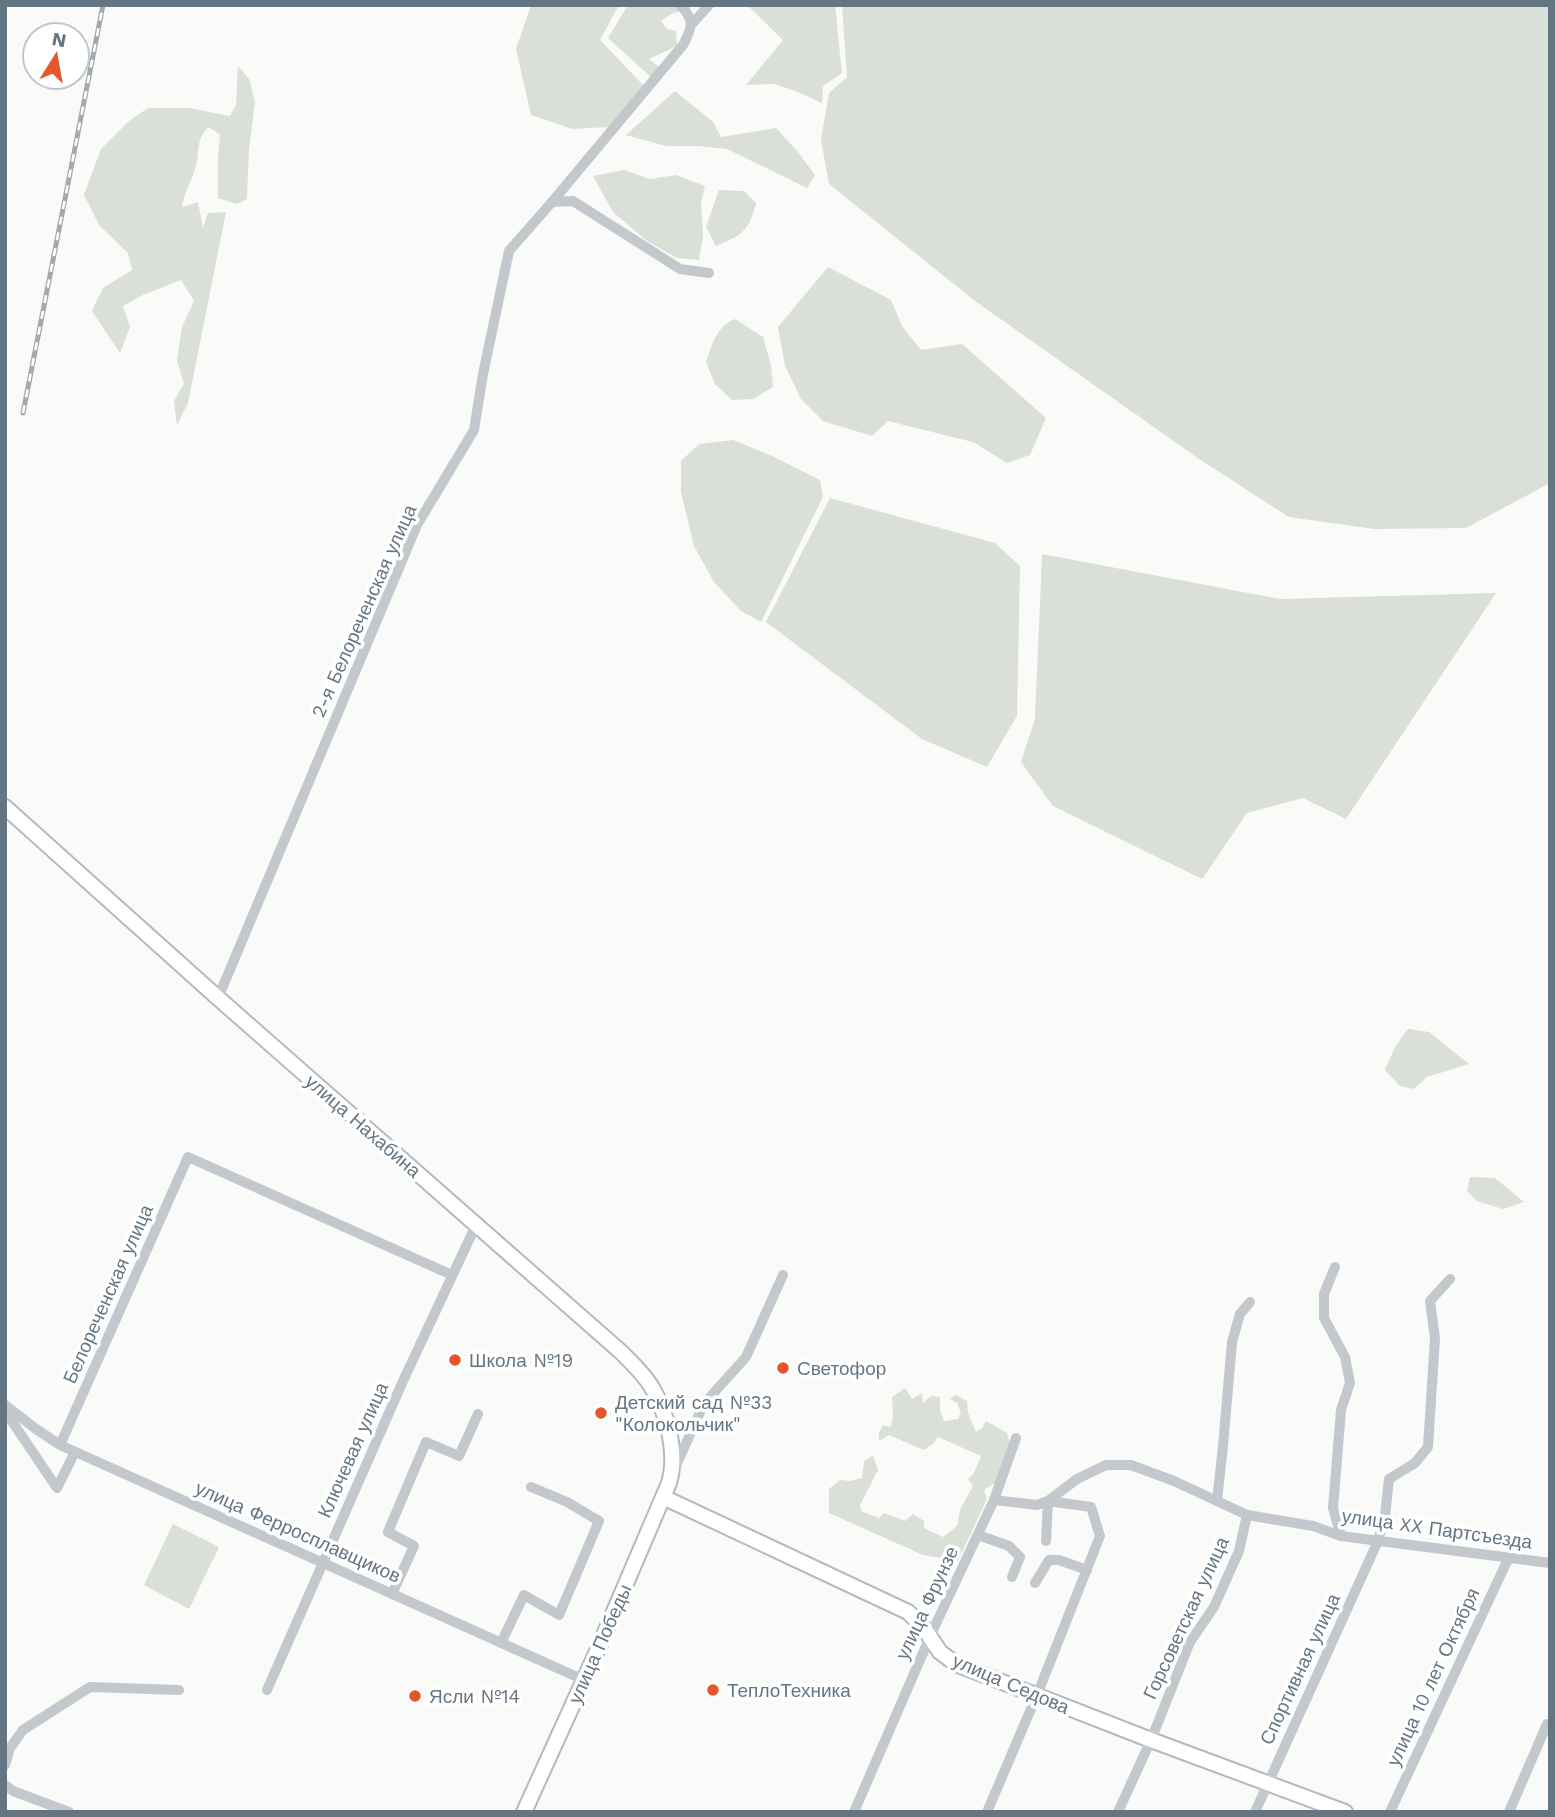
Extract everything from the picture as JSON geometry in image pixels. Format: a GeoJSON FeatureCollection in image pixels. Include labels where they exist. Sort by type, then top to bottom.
{"type":"FeatureCollection","features":[{"type":"Feature","properties":{"kind":"main road","name":"улица Нахабина"},"geometry":{"type":"LineString","coordinates":[[5,807],[637,1368],[650,1385],[668,1428],[672,1474]]}},
{"type":"Feature","properties":{"kind":"main road","name":"улица Победы"},"geometry":{"type":"LineString","coordinates":[[524,1812],[672,1474]]}},
{"type":"Feature","properties":{"kind":"main road","name":"улица Седова"},"geometry":{"type":"LineString","coordinates":[[663,1497],[908,1612],[924,1628],[940,1652],[956,1664],[1345,1812]]}},
{"type":"Feature","properties":{"kind":"street"},"geometry":{"type":"LineString","coordinates":[[680,5],[691,25]]}},
{"type":"Feature","properties":{"kind":"street","name":"2-я Белореченская улица"},"geometry":{"type":"LineString","coordinates":[[218,998],[417,525],[474,430],[509,251],[683,45],[691,25],[709,5]]}},
{"type":"Feature","properties":{"kind":"street"},"geometry":{"type":"LineString","coordinates":[[552,202],[573,201],[680,269],[709,273]]}},
{"type":"Feature","properties":{"kind":"street","name":"Белореченская улица"},"geometry":{"type":"LineString","coordinates":[[60,1445],[188,1157],[452,1275]]}},
{"type":"Feature","properties":{"kind":"street","name":"Ключевая улица"},"geometry":{"type":"LineString","coordinates":[[267,1690],[322,1562],[476,1225]]}},
{"type":"Feature","properties":{"kind":"street"},"geometry":{"type":"LineString","coordinates":[[1335,1266],[1324,1294],[1324,1318],[1345,1357],[1350,1383],[1341,1410],[1333,1508],[1341,1536]]}},
{"type":"Feature","properties":{"kind":"street"},"geometry":{"type":"LineString","coordinates":[[672,1474],[702,1408],[746,1357],[783,1275]]}},
{"type":"Feature","properties":{"kind":"street","name":"Спортивная улица"},"geometry":{"type":"LineString","coordinates":[[1255,1812],[1378,1541],[1385,1516],[1389,1479],[1415,1464],[1429,1447],[1435,1338],[1430,1301],[1450,1279]]}},
{"type":"Feature","properties":{"kind":"street"},"geometry":{"type":"LineString","coordinates":[[1217,1501],[1232,1342],[1240,1314],[1251,1303]]}},
{"type":"Feature","properties":{"kind":"street","name":"улица Ферросплавщиков"},"geometry":{"type":"LineString","coordinates":[[5,1405],[60,1445],[584,1680]]}},
{"type":"Feature","properties":{"kind":"street"},"geometry":{"type":"LineString","coordinates":[[5,1411],[57,1488],[75,1451]]}},
{"type":"Feature","properties":{"kind":"street"},"geometry":{"type":"LineString","coordinates":[[392,1594],[414,1546],[388,1532],[426,1442],[459,1456],[478,1414]]}},
{"type":"Feature","properties":{"kind":"street","name":"улица Фрунзе"},"geometry":{"type":"LineString","coordinates":[[854,1812],[929,1637],[994,1500],[1016,1438]]}},
{"type":"Feature","properties":{"kind":"street","name":"улица XX Партсъезда"},"geometry":{"type":"LineString","coordinates":[[1048,1501],[1077,1479],[1106,1465],[1131,1465],[1247,1515],[1313,1526],[1341,1536],[1550,1563]]}},
{"type":"Feature","properties":{"kind":"street"},"geometry":{"type":"LineString","coordinates":[[501,1643],[524,1595],[559,1615],[599,1521],[567,1502],[531,1487]]}},
{"type":"Feature","properties":{"kind":"street"},"geometry":{"type":"LineString","coordinates":[[987,1812],[1037,1696],[1100,1536],[1091,1507],[1048,1501],[1037,1504],[994,1500]]}},
{"type":"Feature","properties":{"kind":"street"},"geometry":{"type":"LineString","coordinates":[[1046,1541],[1048,1501]]}},
{"type":"Feature","properties":{"kind":"street","name":"Горсоветская улица"},"geometry":{"type":"LineString","coordinates":[[1118,1812],[1151,1740],[1190,1642],[1214,1607],[1239,1551],[1247,1515]]}},
{"type":"Feature","properties":{"kind":"street"},"geometry":{"type":"LineString","coordinates":[[978,1535],[1009,1546],[1020,1557],[1012,1577]]}},
{"type":"Feature","properties":{"kind":"street","name":"улица 10 лет Октября"},"geometry":{"type":"LineString","coordinates":[[1390,1812],[1508,1557]]}},
{"type":"Feature","properties":{"kind":"street"},"geometry":{"type":"LineString","coordinates":[[1035,1583],[1049,1560],[1059,1560],[1087,1570]]}},
{"type":"Feature","properties":{"kind":"street"},"geometry":{"type":"LineString","coordinates":[[5,1765],[10,1748],[23,1730],[89,1687],[179,1690]]}},
{"type":"Feature","properties":{"kind":"street"},"geometry":{"type":"LineString","coordinates":[[1509,1812],[1547,1724]]}},
{"type":"Feature","properties":{"kind":"street"},"geometry":{"type":"LineString","coordinates":[[5,1786],[69,1812]]}},
{"type":"Feature","properties":{"kind":"shaded area"},"geometry":{"type":"Polygon","coordinates":[[[531,5],[619,5],[600,40],[643,85],[609,127],[572,129],[531,115],[516,49],[531,5]]]}},
{"type":"Feature","properties":{"kind":"shaded area"},"geometry":{"type":"Polygon","coordinates":[[[628,5],[671,5],[682,11],[661,21],[667,29],[676,31],[677,46],[649,59],[659,67],[652,78],[608,38],[628,5]]]}},
{"type":"Feature","properties":{"kind":"shaded area"},"geometry":{"type":"Polygon","coordinates":[[[747,5],[835,5],[842,73],[823,86],[822,103],[774,84],[746,85],[783,40],[747,5]]]}},
{"type":"Feature","properties":{"kind":"shaded area"},"geometry":{"type":"Polygon","coordinates":[[[842,5],[1550,5],[1550,483],[1466,528],[1374,529],[1289,517],[1202,461],[975,301],[829,184],[821,140],[829,93],[847,77],[842,5]]]}},
{"type":"Feature","properties":{"kind":"shaded area"},"geometry":{"type":"Polygon","coordinates":[[[238,66],[249,79],[255,102],[249,149],[247,199],[237,204],[218,198],[220,134],[208,127],[199,143],[197,163],[182,207],[198,202],[203,228],[208,213],[226,212],[188,403],[177,425],[174,401],[184,384],[177,360],[182,327],[194,301],[181,280],[123,306],[130,327],[120,353],[92,311],[103,288],[132,270],[128,253],[99,225],[84,195],[101,149],[129,121],[148,108],[188,108],[230,116],[236,105],[238,66]]]}},
{"type":"Feature","properties":{"kind":"shaded area"},"geometry":{"type":"Polygon","coordinates":[[[675,91],[713,122],[721,137],[776,128],[815,175],[807,188],[727,149],[666,146],[626,135],[675,91]]]}},
{"type":"Feature","properties":{"kind":"shaded area"},"geometry":{"type":"Polygon","coordinates":[[[624,170],[650,179],[676,175],[705,186],[701,203],[703,236],[699,260],[677,258],[647,241],[613,212],[593,176],[624,170]]]}},
{"type":"Feature","properties":{"kind":"shaded area"},"geometry":{"type":"Polygon","coordinates":[[[719,190],[744,191],[756,203],[743,231],[716,246],[706,227],[719,190]]]}},
{"type":"Feature","properties":{"kind":"shaded area"},"geometry":{"type":"Polygon","coordinates":[[[828,267],[891,300],[902,326],[921,350],[962,344],[1046,418],[1030,455],[1007,463],[973,442],[888,421],[872,436],[823,421],[801,399],[785,366],[778,327],[828,267]]]}},
{"type":"Feature","properties":{"kind":"shaded area"},"geometry":{"type":"Polygon","coordinates":[[[735,319],[763,337],[771,365],[773,387],[753,399],[732,400],[715,384],[706,362],[719,331],[735,319]]]}},
{"type":"Feature","properties":{"kind":"shaded area"},"geometry":{"type":"Polygon","coordinates":[[[733,440],[820,480],[823,497],[761,622],[741,611],[714,582],[694,546],[681,492],[681,461],[699,444],[733,440]]]}},
{"type":"Feature","properties":{"kind":"shaded area"},"geometry":{"type":"Polygon","coordinates":[[[830,498],[995,543],[1020,566],[1017,716],[987,767],[922,739],[766,622],[830,498]]]}},
{"type":"Feature","properties":{"kind":"shaded area"},"geometry":{"type":"Polygon","coordinates":[[[1042,554],[1280,599],[1496,593],[1346,819],[1303,798],[1247,813],[1202,879],[1053,806],[1021,762],[1035,719],[1042,554]]]}},
{"type":"Feature","properties":{"kind":"shaded area"},"geometry":{"type":"Polygon","coordinates":[[[1408,1029],[1429,1032],[1469,1064],[1427,1077],[1414,1089],[1400,1086],[1385,1070],[1395,1047],[1408,1029]]]}},
{"type":"Feature","properties":{"kind":"shaded area"},"geometry":{"type":"Polygon","coordinates":[[[1470,1177],[1495,1178],[1524,1202],[1503,1209],[1477,1201],[1467,1191],[1470,1177]]]}},
{"type":"Feature","properties":{"kind":"shaded area"},"geometry":{"type":"Polygon","coordinates":[[[905,1388],[912,1399],[922,1393],[923,1403],[931,1396],[940,1397],[940,1410],[944,1421],[958,1419],[961,1413],[957,1403],[950,1399],[956,1395],[967,1401],[968,1413],[976,1432],[986,1421],[1007,1433],[1010,1445],[996,1482],[984,1490],[987,1499],[958,1561],[923,1555],[829,1513],[829,1489],[840,1480],[862,1478],[864,1461],[873,1456],[878,1470],[860,1505],[861,1511],[879,1518],[884,1513],[905,1521],[913,1514],[924,1521],[924,1528],[943,1537],[957,1526],[960,1510],[973,1486],[968,1479],[974,1473],[981,1456],[938,1437],[924,1450],[889,1435],[879,1441],[883,1425],[891,1427],[892,1397],[905,1388]]]}},
{"type":"Feature","properties":{"kind":"shaded area"},"geometry":{"type":"Polygon","coordinates":[[[173,1524],[219,1547],[189,1609],[144,1585],[173,1524]]]}},
{"type":"Feature","properties":{"kind":"railway"},"geometry":{"type":"LineString","coordinates":[[23,413],[103,5]]}},
{"type":"Feature","properties":{"kind":"place","name":"Школа №19"},"geometry":{"type":"Point","coordinates":[455,1360]}},
{"type":"Feature","properties":{"kind":"place","name":"Светофор"},"geometry":{"type":"Point","coordinates":[783,1368]}},
{"type":"Feature","properties":{"kind":"place","name":"Детский сад №33 \"Колокольчик\""},"geometry":{"type":"Point","coordinates":[601,1413]}},
{"type":"Feature","properties":{"kind":"place","name":"ТеплоТехника"},"geometry":{"type":"Point","coordinates":[713,1690]}},
{"type":"Feature","properties":{"kind":"place","name":"Ясли №14"},"geometry":{"type":"Point","coordinates":[415,1696]}}]}
